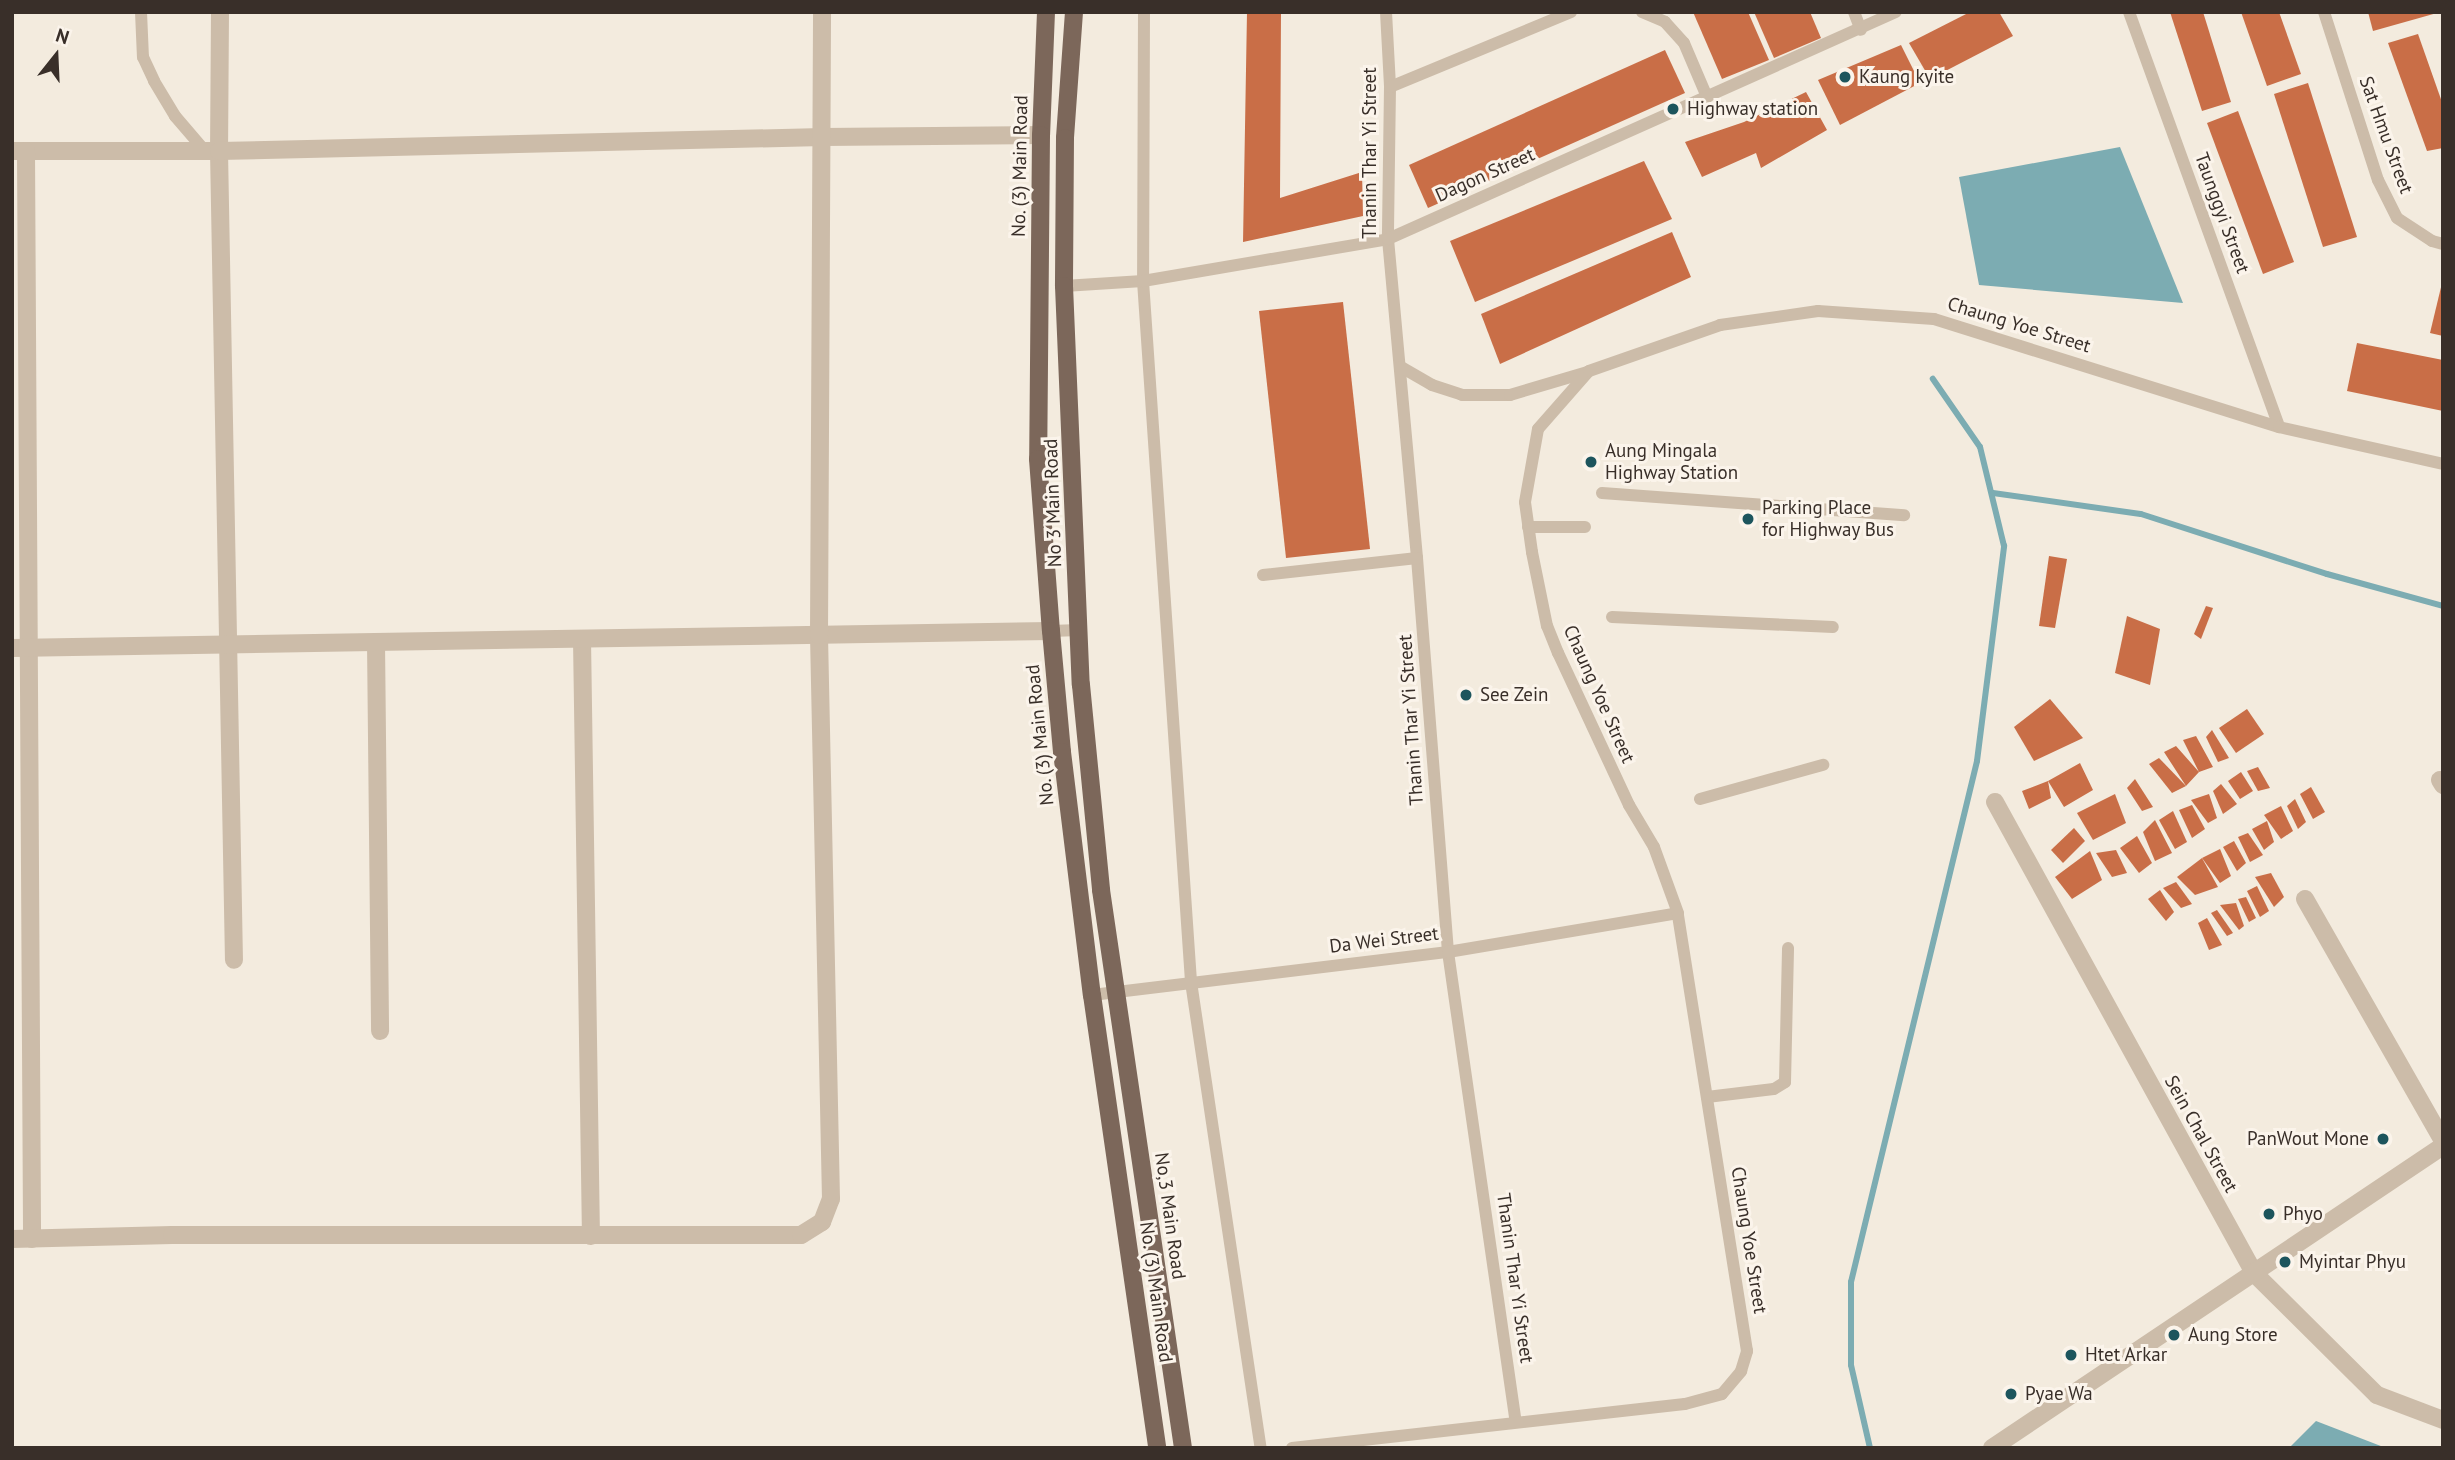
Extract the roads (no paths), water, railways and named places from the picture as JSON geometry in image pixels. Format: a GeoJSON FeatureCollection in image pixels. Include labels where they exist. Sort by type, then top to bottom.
{"type":"FeatureCollection","features":[{"type":"Feature","properties":{"kind":"main road","name":"No. (3) Main Road"},"geometry":{"type":"LineString","coordinates":[[1046,12],[1041,135],[1038,459],[1051,631],[1062,752],[1092,995],[1157,1448]]}},
{"type":"Feature","properties":{"kind":"main road","name":"No 3 Main Road"},"geometry":{"type":"LineString","coordinates":[[1074,12],[1065,138],[1064,286],[1081,685],[1099,876],[1116,991]]}},
{"type":"Feature","properties":{"kind":"main road","name":"No,3 Main Road"},"geometry":{"type":"LineString","coordinates":[[1116,991],[1182,1448]]}},
{"type":"Feature","properties":{"kind":"street"},"geometry":{"type":"LineString","coordinates":[[220,12],[212,151],[234,960]]}},
{"type":"Feature","properties":{"kind":"street"},"geometry":{"type":"LineString","coordinates":[[12,1239],[172,1235],[801,1235],[822,1222],[831,1199],[819,635],[822,12]]}},
{"type":"Feature","properties":{"kind":"street"},"geometry":{"type":"LineString","coordinates":[[32,1239],[21,648],[19,151],[212,151],[823,137],[1041,135]]}},
{"type":"Feature","properties":{"kind":"street"},"geometry":{"type":"LineString","coordinates":[[21,648],[1051,631]]}},
{"type":"Feature","properties":{"kind":"street"},"geometry":{"type":"LineString","coordinates":[[582,639],[591,1236]]}},
{"type":"Feature","properties":{"kind":"street"},"geometry":{"type":"LineString","coordinates":[[376,642],[380,1031]]}},
{"type":"Feature","properties":{"kind":"street","name":"Sein Chal Street"},"geometry":{"type":"LineString","coordinates":[[1995,802],[2254,1273],[2377,1395],[2443,1420]]}},
{"type":"Feature","properties":{"kind":"street"},"geometry":{"type":"LineString","coordinates":[[2305,899],[2443,1141]]}},
{"type":"Feature","properties":{"kind":"street"},"geometry":{"type":"LineString","coordinates":[[1992,1448],[2443,1146]]}},
{"type":"Feature","properties":{"kind":"lane"},"geometry":{"type":"LineString","coordinates":[[141,12],[144,57],[153,81],[175,116],[212,151]]}},
{"type":"Feature","properties":{"kind":"lane"},"geometry":{"type":"LineString","coordinates":[[1144,12],[1143,281],[1191,982],[1261,1448]]}},
{"type":"Feature","properties":{"kind":"lane","name":"Thanin Thar Yi Street"},"geometry":{"type":"LineString","coordinates":[[1386,12],[1390,88],[1388,239],[1401,367],[1448,952],[1516,1420]]}},
{"type":"Feature","properties":{"kind":"lane"},"geometry":{"type":"LineString","coordinates":[[1390,88],[1571,12]]}},
{"type":"Feature","properties":{"kind":"lane"},"geometry":{"type":"LineString","coordinates":[[1643,12],[1665,22],[1684,43],[1707,97]]}},
{"type":"Feature","properties":{"kind":"lane"},"geometry":{"type":"LineString","coordinates":[[1854,12],[1861,30]]}},
{"type":"Feature","properties":{"kind":"lane","name":"Dagon Street"},"geometry":{"type":"LineString","coordinates":[[1064,286],[1143,281],[1388,239],[1861,30],[1896,12]]}},
{"type":"Feature","properties":{"kind":"lane","name":"Taunggyi Street"},"geometry":{"type":"LineString","coordinates":[[2129,12],[2279,427]]}},
{"type":"Feature","properties":{"kind":"lane","name":"Sat Hmu Street"},"geometry":{"type":"LineString","coordinates":[[2324,12],[2378,180],[2397,218],[2432,242],[2443,244]]}},
{"type":"Feature","properties":{"kind":"lane"},"geometry":{"type":"LineString","coordinates":[[1041,135],[1065,138]]}},
{"type":"Feature","properties":{"kind":"lane","name":"Chaung Yoe Street"},"geometry":{"type":"LineString","coordinates":[[1292,1448],[1516,1420],[1685,1404],[1721,1394],[1741,1371],[1747,1351],[1678,913],[1654,847],[1629,805],[1547,626],[1528,527],[1525,502],[1538,429],[1589,371],[1720,325],[1818,311],[1934,319],[2279,427],[2443,464]]}},
{"type":"Feature","properties":{"kind":"lane"},"geometry":{"type":"LineString","coordinates":[[1401,367],[1432,385],[1462,395],[1510,395],[1589,371]]}},
{"type":"Feature","properties":{"kind":"lane"},"geometry":{"type":"LineString","coordinates":[[1602,494],[1904,515]]}},
{"type":"Feature","properties":{"kind":"lane"},"geometry":{"type":"LineString","coordinates":[[1528,527],[1585,527]]}},
{"type":"Feature","properties":{"kind":"lane"},"geometry":{"type":"LineString","coordinates":[[1263,575],[1417,558]]}},
{"type":"Feature","properties":{"kind":"lane"},"geometry":{"type":"LineString","coordinates":[[1612,617],[1833,627]]}},
{"type":"Feature","properties":{"kind":"lane"},"geometry":{"type":"LineString","coordinates":[[1051,631],[1079,630]]}},
{"type":"Feature","properties":{"kind":"lane"},"geometry":{"type":"LineString","coordinates":[[1700,799],[1824,765]]}},
{"type":"Feature","properties":{"kind":"lane","name":"Da Wei Street"},"geometry":{"type":"LineString","coordinates":[[1092,995],[1448,952],[1678,913]]}},
{"type":"Feature","properties":{"kind":"lane"},"geometry":{"type":"LineString","coordinates":[[1707,1097],[1774,1089],[1785,1082],[1788,948]]}},
{"type":"Feature","properties":{"kind":"water"},"geometry":{"type":"Polygon","coordinates":[[[2120,147],[2183,303],[1979,285],[1959,177],[2120,147]]]}},
{"type":"Feature","properties":{"kind":"water"},"geometry":{"type":"Polygon","coordinates":[[[2316,1421],[2386,1448],[2289,1448],[2316,1421]]]}},
{"type":"Feature","properties":{"kind":"waterway"},"geometry":{"type":"LineString","coordinates":[[1870,1448],[1851,1365],[1851,1282],[1977,761],[2004,546],[1980,447],[1933,379]]}},
{"type":"Feature","properties":{"kind":"waterway"},"geometry":{"type":"LineString","coordinates":[[1993,493],[2141,514],[2327,574],[2443,606]]}},
{"type":"Feature","properties":{"kind":"place","name":"Kaung kyite"},"geometry":{"type":"Point","coordinates":[1845,77]}},
{"type":"Feature","properties":{"kind":"place","name":"Highway station"},"geometry":{"type":"Point","coordinates":[1673,109]}},
{"type":"Feature","properties":{"kind":"place","name":"Aung Mingala Highway Station"},"geometry":{"type":"Point","coordinates":[1591,462]}},
{"type":"Feature","properties":{"kind":"place","name":"Parking Place for Highway Bus"},"geometry":{"type":"Point","coordinates":[1748,519]}},
{"type":"Feature","properties":{"kind":"place","name":"See Zein"},"geometry":{"type":"Point","coordinates":[1466,695]}},
{"type":"Feature","properties":{"kind":"place","name":"PanWout Mone"},"geometry":{"type":"Point","coordinates":[2383,1139]}},
{"type":"Feature","properties":{"kind":"place","name":"Phyo"},"geometry":{"type":"Point","coordinates":[2269,1214]}},
{"type":"Feature","properties":{"kind":"place","name":"Myintar Phyu"},"geometry":{"type":"Point","coordinates":[2285,1262]}},
{"type":"Feature","properties":{"kind":"place","name":"Aung Store"},"geometry":{"type":"Point","coordinates":[2174,1335]}},
{"type":"Feature","properties":{"kind":"place","name":"Htet Arkar"},"geometry":{"type":"Point","coordinates":[2071,1355]}},
{"type":"Feature","properties":{"kind":"place","name":"Pyae Wa"},"geometry":{"type":"Point","coordinates":[2011,1394]}}]}
